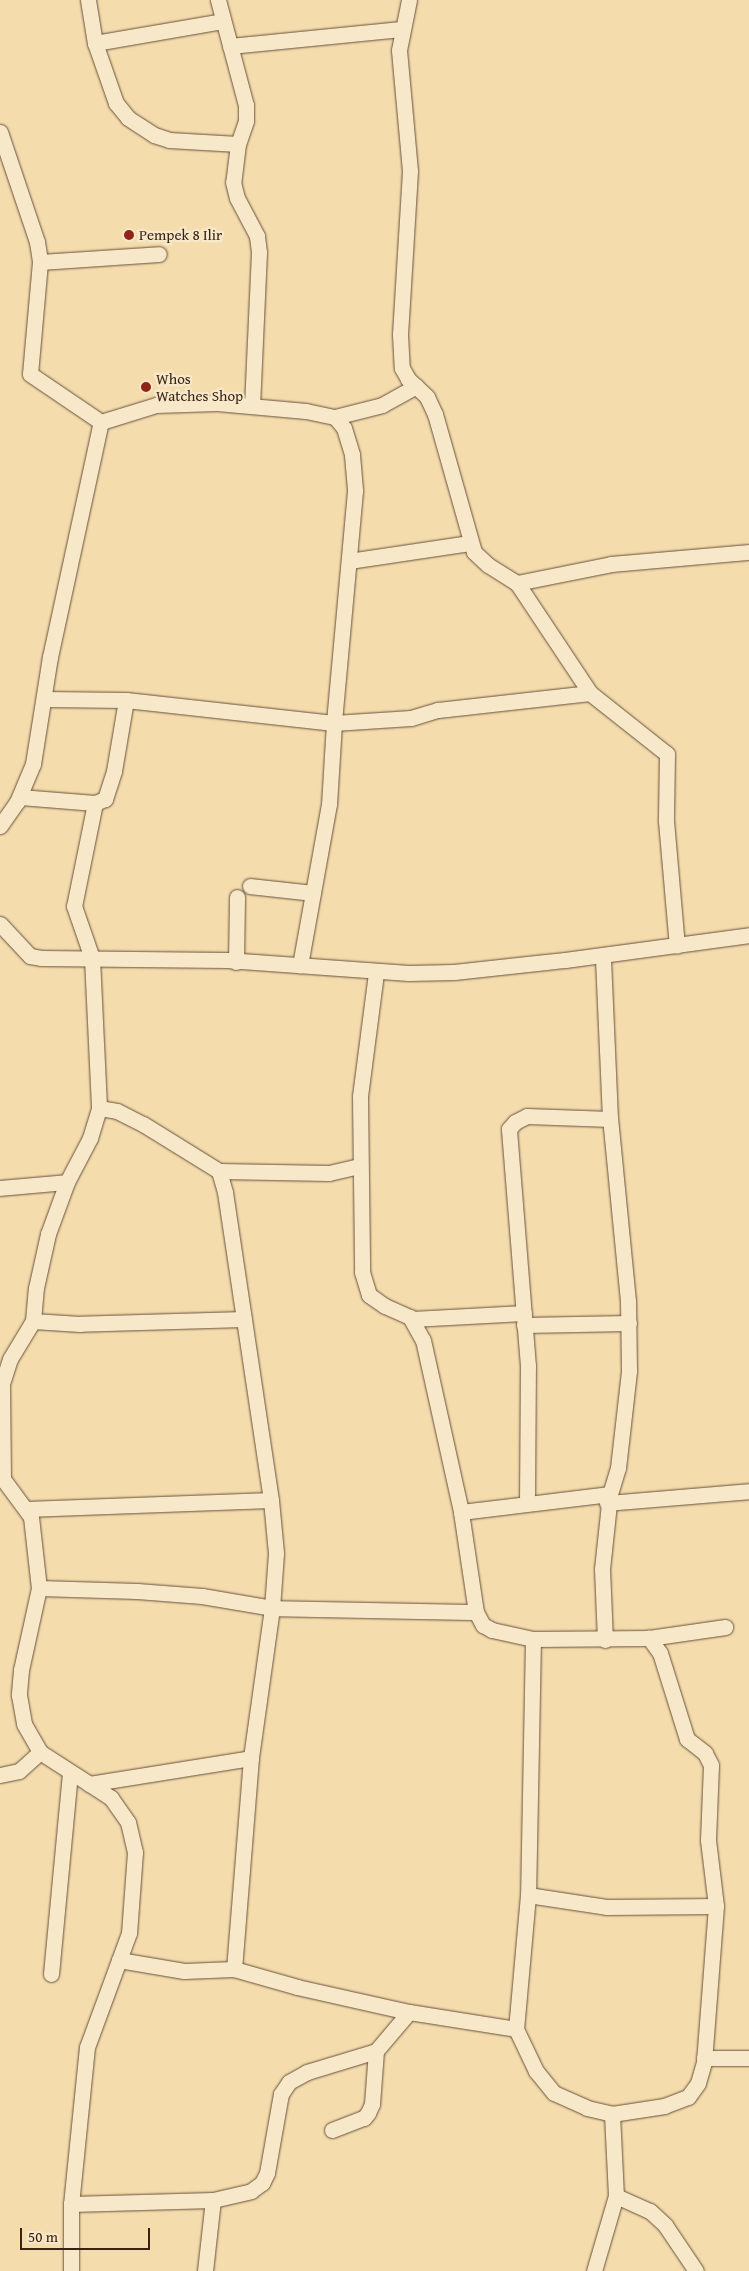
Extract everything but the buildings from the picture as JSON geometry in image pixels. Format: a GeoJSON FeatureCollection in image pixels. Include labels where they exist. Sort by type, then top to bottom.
{"type":"FeatureCollection","features":[{"type":"Feature","properties":{"kind":"street"},"geometry":{"type":"LineString","coordinates":[[88,0],[95,43],[116,104],[128,118],[154,135],[169,140],[238,144]]}},
{"type":"Feature","properties":{"kind":"street"},"geometry":{"type":"LineString","coordinates":[[218,0],[222,21],[246,105],[246,121],[238,144],[233,182],[237,198],[257,236],[259,252],[252,406]]}},
{"type":"Feature","properties":{"kind":"street"},"geometry":{"type":"LineString","coordinates":[[409,0],[401,29],[399,50],[410,171],[401,355],[402,368],[435,414],[470,543],[488,565],[517,583],[590,693],[667,754],[666,821],[676,946]]}},
{"type":"Feature","properties":{"kind":"street"},"geometry":{"type":"LineString","coordinates":[[95,43],[222,21]]}},
{"type":"Feature","properties":{"kind":"street"},"geometry":{"type":"LineString","coordinates":[[230,46],[401,29]]}},
{"type":"Feature","properties":{"kind":"street"},"geometry":{"type":"LineString","coordinates":[[0,132],[37,242],[40,262],[30,374],[102,422]]}},
{"type":"Feature","properties":{"kind":"street"},"geometry":{"type":"LineString","coordinates":[[40,262],[79,256],[159,254]]}},
{"type":"Feature","properties":{"kind":"street"},"geometry":{"type":"LineString","coordinates":[[102,422],[156,405],[217,403],[335,417],[382,405],[416,386]]}},
{"type":"Feature","properties":{"kind":"street"},"geometry":{"type":"LineString","coordinates":[[300,965],[329,804],[354,491],[352,455],[344,428],[335,417]]}},
{"type":"Feature","properties":{"kind":"street"},"geometry":{"type":"LineString","coordinates":[[0,826],[20,797],[33,764],[45,699],[50,657],[102,422]]}},
{"type":"Feature","properties":{"kind":"street"},"geometry":{"type":"LineString","coordinates":[[349,561],[470,543]]}},
{"type":"Feature","properties":{"kind":"street"},"geometry":{"type":"LineString","coordinates":[[517,583],[611,564],[749,552]]}},
{"type":"Feature","properties":{"kind":"street"},"geometry":{"type":"LineString","coordinates":[[45,699],[126,700],[334,723],[411,718],[438,710],[590,693]]}},
{"type":"Feature","properties":{"kind":"street"},"geometry":{"type":"LineString","coordinates":[[20,797],[95,803],[104,799],[109,790],[126,700]]}},
{"type":"Feature","properties":{"kind":"street"},"geometry":{"type":"LineString","coordinates":[[71,2271],[71,2204],[87,2047],[129,1933],[134,1852],[128,1822],[111,1798],[40,1752],[24,1724],[19,1695],[39,1588],[33,1523],[26,1509],[9,1491],[3,1479],[2,1384],[10,1359],[33,1320],[36,1288],[48,1234],[67,1182],[90,1138],[99,1108],[92,958],[74,906],[95,803]]}},
{"type":"Feature","properties":{"kind":"street"},"geometry":{"type":"LineString","coordinates":[[250,886],[313,893]]}},
{"type":"Feature","properties":{"kind":"street"},"geometry":{"type":"LineString","coordinates":[[236,962],[237,897]]}},
{"type":"Feature","properties":{"kind":"street"},"geometry":{"type":"LineString","coordinates":[[0,924],[30,956],[236,962],[300,965],[376,972],[454,972],[603,956],[749,935]]}},
{"type":"Feature","properties":{"kind":"street"},"geometry":{"type":"LineString","coordinates":[[603,956],[610,1119],[629,1323],[629,1370],[618,1468],[609,1498],[602,1569],[605,1640]]}},
{"type":"Feature","properties":{"kind":"street"},"geometry":{"type":"LineString","coordinates":[[376,972],[360,1096],[362,1272],[369,1295],[412,1319],[524,1319],[629,1323]]}},
{"type":"Feature","properties":{"kind":"street"},"geometry":{"type":"LineString","coordinates":[[99,1108],[117,1111],[143,1124],[219,1171],[329,1173],[360,1166]]}},
{"type":"Feature","properties":{"kind":"street"},"geometry":{"type":"LineString","coordinates":[[527,1503],[530,1428],[524,1319],[509,1129],[526,1116],[610,1119]]}},
{"type":"Feature","properties":{"kind":"street"},"geometry":{"type":"LineString","coordinates":[[219,1171],[225,1192],[244,1319],[276,1553],[272,1608],[251,1758],[234,1969]]}},
{"type":"Feature","properties":{"kind":"street"},"geometry":{"type":"LineString","coordinates":[[0,1188],[67,1182]]}},
{"type":"Feature","properties":{"kind":"street"},"geometry":{"type":"LineString","coordinates":[[33,1320],[80,1324],[244,1319]]}},
{"type":"Feature","properties":{"kind":"street"},"geometry":{"type":"LineString","coordinates":[[412,1319],[423,1340],[461,1512],[476,1612],[482,1625],[492,1630],[534,1639],[605,1640],[649,1638],[725,1627]]}},
{"type":"Feature","properties":{"kind":"street"},"geometry":{"type":"LineString","coordinates":[[461,1512],[527,1503],[749,1491]]}},
{"type":"Feature","properties":{"kind":"street"},"geometry":{"type":"LineString","coordinates":[[26,1509],[270,1500]]}},
{"type":"Feature","properties":{"kind":"street"},"geometry":{"type":"LineString","coordinates":[[39,1588],[155,1592],[272,1608],[476,1612]]}},
{"type":"Feature","properties":{"kind":"street"},"geometry":{"type":"LineString","coordinates":[[534,1639],[528,1895],[516,2029],[536,2072],[554,2093],[587,2108],[612,2114],[664,2106],[688,2097],[698,2083],[704,2058],[716,1906],[707,1817],[711,1765],[705,1752],[687,1739],[660,1653],[649,1638]]}},
{"type":"Feature","properties":{"kind":"street"},"geometry":{"type":"LineString","coordinates":[[0,1775],[19,1771],[40,1752]]}},
{"type":"Feature","properties":{"kind":"street"},"geometry":{"type":"LineString","coordinates":[[89,1784],[251,1758]]}},
{"type":"Feature","properties":{"kind":"street"},"geometry":{"type":"LineString","coordinates":[[51,1974],[70,1773]]}},
{"type":"Feature","properties":{"kind":"street"},"geometry":{"type":"LineString","coordinates":[[528,1895],[606,1907],[716,1906]]}},
{"type":"Feature","properties":{"kind":"street"},"geometry":{"type":"LineString","coordinates":[[119,1960],[184,1971],[234,1969],[297,1987],[409,2012],[516,2029]]}},
{"type":"Feature","properties":{"kind":"street"},"geometry":{"type":"LineString","coordinates":[[71,2204],[213,2200],[251,2191],[262,2183],[267,2173],[281,2094],[289,2082],[307,2072],[376,2051],[409,2012]]}},
{"type":"Feature","properties":{"kind":"street"},"geometry":{"type":"LineString","coordinates":[[332,2130],[364,2118],[368,2113],[372,2104],[376,2051]]}},
{"type":"Feature","properties":{"kind":"street"},"geometry":{"type":"LineString","coordinates":[[704,2058],[749,2058]]}},
{"type":"Feature","properties":{"kind":"street"},"geometry":{"type":"LineString","coordinates":[[594,2271],[616,2196],[612,2114]]}},
{"type":"Feature","properties":{"kind":"street"},"geometry":{"type":"LineString","coordinates":[[616,2196],[650,2211],[665,2225],[696,2271]]}},
{"type":"Feature","properties":{"kind":"street"},"geometry":{"type":"LineString","coordinates":[[205,2271],[213,2200]]}},
{"type":"Feature","properties":{"kind":"place","name":"Pempek 8 Ilir"},"geometry":{"type":"Point","coordinates":[129,235]}},
{"type":"Feature","properties":{"kind":"place","name":"Whos Watches Shop"},"geometry":{"type":"Point","coordinates":[146,387]}}]}
